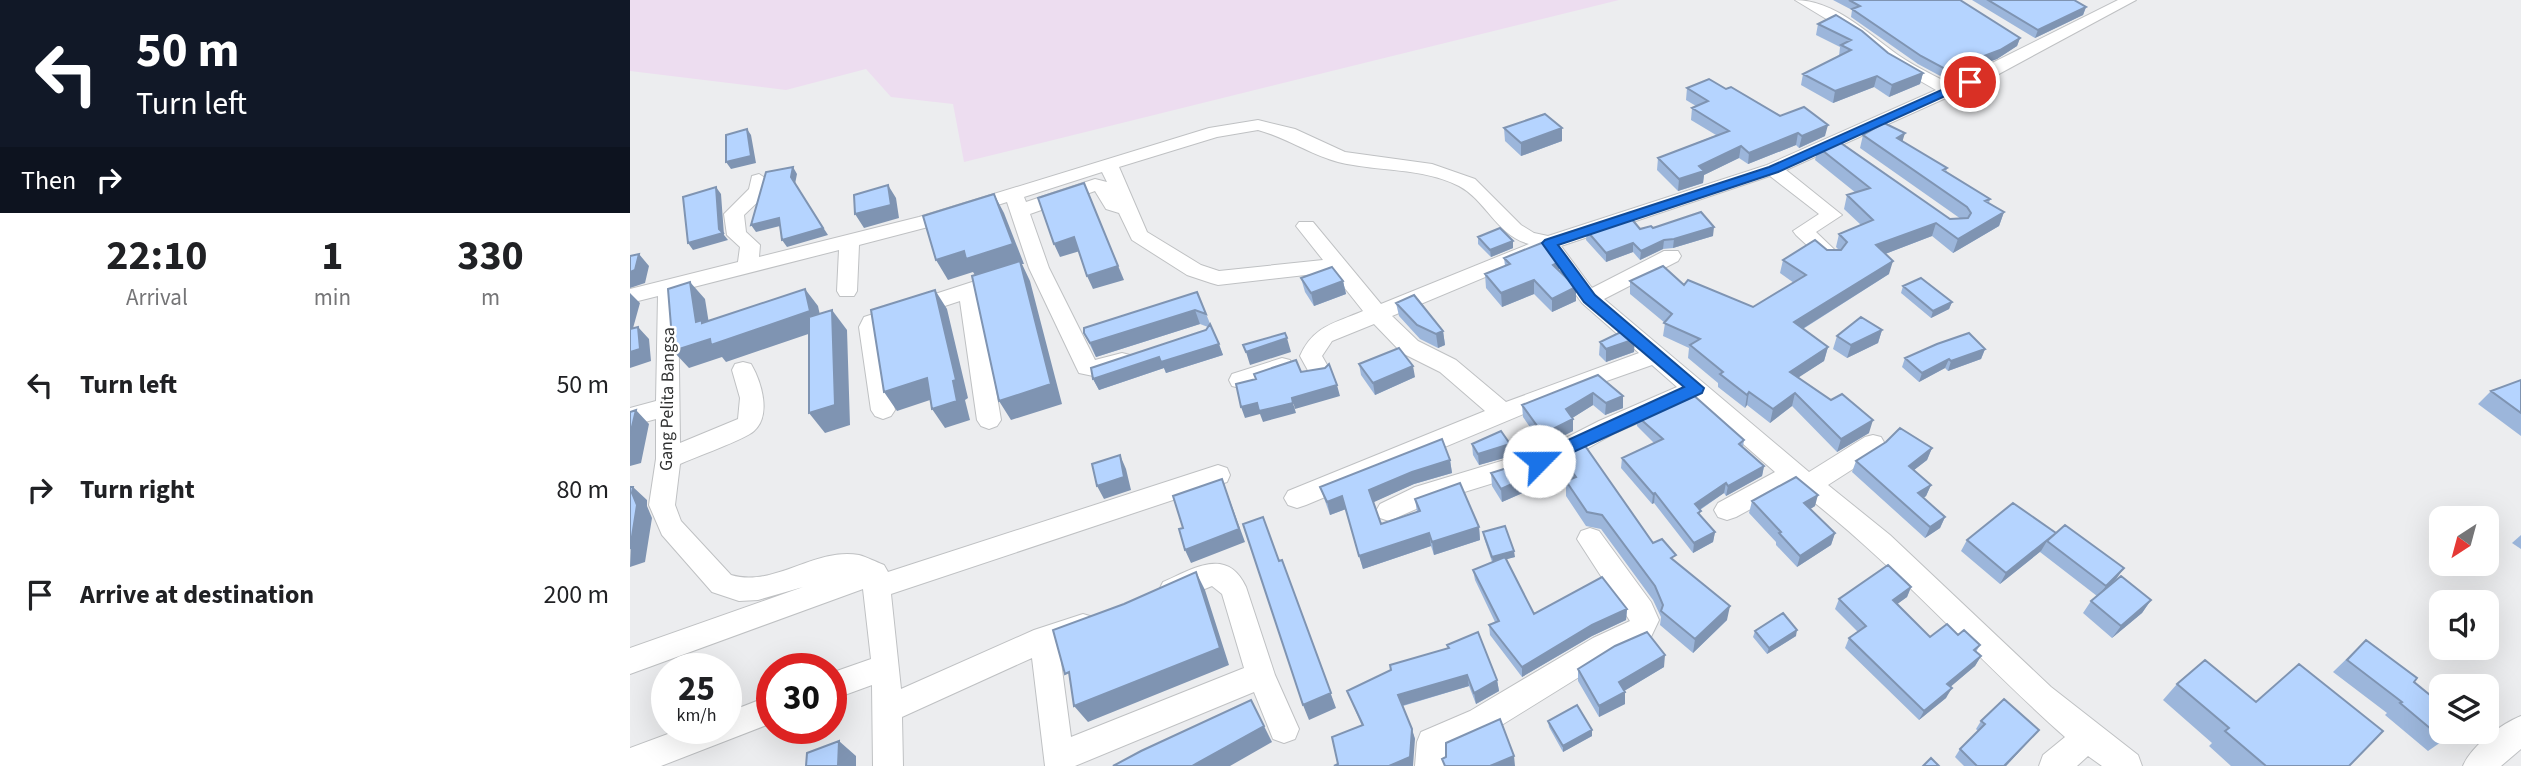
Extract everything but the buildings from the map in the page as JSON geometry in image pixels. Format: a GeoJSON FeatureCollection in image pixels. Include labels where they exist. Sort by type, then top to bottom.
{"type":"FeatureCollection","features":[{"type":"Feature","properties":{"kind":"street"},"geometry":{"type":"LineString","coordinates":[[1802,0],[1867,37],[1893,59],[1950,91]]}},
{"type":"Feature","properties":{"kind":"street"},"geometry":{"type":"LineString","coordinates":[[1240,380],[1315,363],[1316,344],[1324,336],[1549,243],[1773,169],[1950,91],[2031,45],[2129,0]]}},
{"type":"Feature","properties":{"kind":"street"},"geometry":{"type":"LineString","coordinates":[[1016,203],[1108,164],[1215,132],[1258,125],[1289,133],[1341,157],[1426,168],[1468,183],[1514,229],[1527,237],[1549,243],[1590,298],[1889,551],[2049,706],[2086,738],[2127,766]]}},
{"type":"Feature","properties":{"kind":"street"},"geometry":{"type":"LineString","coordinates":[[1835,142],[1857,158]]}},
{"type":"Feature","properties":{"kind":"street"},"geometry":{"type":"LineString","coordinates":[[1108,164],[1139,236],[1205,276],[1218,278],[1337,265]]}},
{"type":"Feature","properties":{"kind":"street"},"geometry":{"type":"LineString","coordinates":[[1773,169],[1832,215],[1803,231],[1831,256]]}},
{"type":"Feature","properties":{"kind":"street"},"geometry":{"type":"LineString","coordinates":[[748,265],[751,245],[737,235],[734,214],[758,191],[759,180]]}},
{"type":"Feature","properties":{"kind":"street"},"geometry":{"type":"LineString","coordinates":[[630,296],[925,222],[1096,185],[1102,187],[1113,205],[1124,205]]}},
{"type":"Feature","properties":{"kind":"street"},"geometry":{"type":"LineString","coordinates":[[1016,203],[1039,268],[1087,367],[1098,369],[1136,356]]}},
{"type":"Feature","properties":{"kind":"street"},"geometry":{"type":"LineString","coordinates":[[1306,226],[1377,314],[1410,347],[1448,366],[1503,413]]}},
{"type":"Feature","properties":{"kind":"street"},"geometry":{"type":"LineString","coordinates":[[846,291],[849,241]]}},
{"type":"Feature","properties":{"kind":"street"},"geometry":{"type":"LineString","coordinates":[[1590,298],[1671,256]]}},
{"type":"Feature","properties":{"kind":"street"},"geometry":{"type":"LineString","coordinates":[[883,410],[870,327],[872,322],[1039,268]]}},
{"type":"Feature","properties":{"kind":"street","name":"Gang Pelita Bangsa"},"geometry":{"type":"LineString","coordinates":[[668,286],[668,459],[662,505],[664,516],[671,527],[726,586],[762,586],[848,567],[868,569],[876,580]]}},
{"type":"Feature","properties":{"kind":"street"},"geometry":{"type":"LineString","coordinates":[[969,290],[989,420]]}},
{"type":"Feature","properties":{"kind":"street"},"geometry":{"type":"LineString","coordinates":[[1297,498],[1573,384],[1656,355]]}},
{"type":"Feature","properties":{"kind":"street"},"geometry":{"type":"LineString","coordinates":[[668,459],[746,425],[752,415],[753,402],[743,370]]}},
{"type":"Feature","properties":{"kind":"street"},"geometry":{"type":"LineString","coordinates":[[1388,511],[1424,494],[1556,454],[1591,435],[1696,388]]}},
{"type":"Feature","properties":{"kind":"street"},"geometry":{"type":"LineString","coordinates":[[630,417],[669,407]]}},
{"type":"Feature","properties":{"kind":"street"},"geometry":{"type":"LineString","coordinates":[[1727,510],[1802,479],[1873,444]]}},
{"type":"Feature","properties":{"kind":"street"},"geometry":{"type":"LineString","coordinates":[[630,661],[876,580],[1218,475]]}},
{"type":"Feature","properties":{"kind":"street"},"geometry":{"type":"LineString","coordinates":[[1430,766],[1432,742],[1481,722],[1644,625],[1641,611],[1590,539]]}},
{"type":"Feature","properties":{"kind":"street"},"geometry":{"type":"LineString","coordinates":[[1149,601],[1204,575],[1217,574],[1233,587],[1265,685],[1284,729]]}},
{"type":"Feature","properties":{"kind":"street"},"geometry":{"type":"LineString","coordinates":[[876,580],[886,667],[888,766]]}},
{"type":"Feature","properties":{"kind":"street"},"geometry":{"type":"LineString","coordinates":[[886,710],[1044,639],[1113,615]]}},
{"type":"Feature","properties":{"kind":"street"},"geometry":{"type":"LineString","coordinates":[[1044,639],[1059,762],[1265,685]]}},
{"type":"Feature","properties":{"kind":"street"},"geometry":{"type":"LineString","coordinates":[[847,681],[886,667]]}},
{"type":"Feature","properties":{"kind":"street"},"geometry":{"type":"LineString","coordinates":[[1150,750],[1265,685]]}},
{"type":"Feature","properties":{"kind":"street"},"geometry":{"type":"LineString","coordinates":[[2479,766],[2521,730]]}},
{"type":"Feature","properties":{"kind":"street"},"geometry":{"type":"LineString","coordinates":[[2054,766],[2086,738]]}},
{"type":"Feature","properties":{"kind":"street"},"geometry":{"type":"LineString","coordinates":[[630,763],[680,744]]}},
{"type":"Feature","properties":{"kind":"shaded area"},"geometry":{"type":"Polygon","coordinates":[[[630,0],[1619,0],[964,162],[953,104],[891,97],[866,69],[786,90],[630,71],[630,0]]]}},
{"type":"Feature","properties":{"kind":"route"},"geometry":{"type":"LineString","coordinates":[[1539,461],[1696,388],[1590,298],[1549,243],[1773,169],[1970,82]]}}]}
